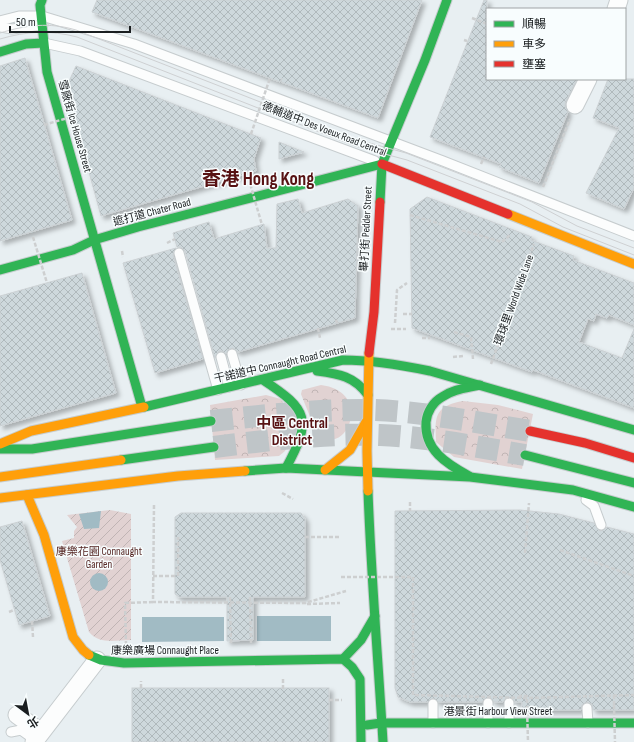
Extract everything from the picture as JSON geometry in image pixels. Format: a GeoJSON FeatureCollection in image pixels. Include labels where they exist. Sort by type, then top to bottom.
{"type":"FeatureCollection","features":[{"type":"Feature","properties":{"kind":"main road","name":"雪廠街 Ice House Street"},"geometry":{"type":"LineString","coordinates":[[42,0],[43,43],[47,72],[142,407]]}},
{"type":"Feature","properties":{"kind":"main road","name":"畢打街 Pedder Street"},"geometry":{"type":"LineString","coordinates":[[368,471],[368,360],[374,312],[382,164],[447,0]]}},
{"type":"Feature","properties":{"kind":"main road","name":"德輔道中 Des Voeux Road Central"},"geometry":{"type":"LineString","coordinates":[[0,52],[26,44],[43,43]]}},
{"type":"Feature","properties":{"kind":"main road","name":"德輔道中 Des Voeux Road Central"},"geometry":{"type":"LineString","coordinates":[[382,164],[634,264]]}},
{"type":"Feature","properties":{"kind":"main road","name":"遮打道 Chater Road"},"geometry":{"type":"LineString","coordinates":[[0,270],[73,250],[94,240],[382,164]]}},
{"type":"Feature","properties":{"kind":"main road"},"geometry":{"type":"LineString","coordinates":[[73,250],[99,256]]}},
{"type":"Feature","properties":{"kind":"main road","name":"干諾道中 Connaught Road Central"},"geometry":{"type":"LineString","coordinates":[[0,444],[31,431],[308,370],[343,360],[368,360],[406,365],[569,409],[634,430]]}},
{"type":"Feature","properties":{"kind":"main road"},"geometry":{"type":"LineString","coordinates":[[308,370],[343,374],[362,386],[368,395]]}},
{"type":"Feature","properties":{"kind":"main road"},"geometry":{"type":"LineString","coordinates":[[263,380],[290,397],[303,416],[305,423],[300,442],[286,468]]}},
{"type":"Feature","properties":{"kind":"main road"},"geometry":{"type":"LineString","coordinates":[[470,477],[444,462],[433,451],[427,441],[425,429],[429,411],[441,397],[452,392],[480,385]]}},
{"type":"Feature","properties":{"kind":"main road"},"geometry":{"type":"LineString","coordinates":[[325,470],[342,459],[353,448],[368,416]]}},
{"type":"Feature","properties":{"kind":"main road"},"geometry":{"type":"LineString","coordinates":[[0,449],[32,449],[211,421]]}},
{"type":"Feature","properties":{"kind":"main road"},"geometry":{"type":"LineString","coordinates":[[530,431],[585,443],[634,458]]}},
{"type":"Feature","properties":{"kind":"main road"},"geometry":{"type":"LineString","coordinates":[[0,477],[214,447]]}},
{"type":"Feature","properties":{"kind":"main road"},"geometry":{"type":"LineString","coordinates":[[525,455],[574,466],[634,483]]}},
{"type":"Feature","properties":{"kind":"main road"},"geometry":{"type":"LineString","coordinates":[[0,498],[178,476],[286,468],[470,477],[573,490],[634,507]]}},
{"type":"Feature","properties":{"kind":"main road"},"geometry":{"type":"LineString","coordinates":[[368,471],[383,742]]}},
{"type":"Feature","properties":{"kind":"main road","name":"康樂廣場 Connaught Place"},"geometry":{"type":"LineString","coordinates":[[27,495],[44,535],[72,637],[82,651],[97,660],[128,663],[343,659]]}},
{"type":"Feature","properties":{"kind":"main road"},"geometry":{"type":"LineString","coordinates":[[362,742],[360,679],[352,667],[343,659],[361,640],[375,616]]}},
{"type":"Feature","properties":{"kind":"main road","name":"港景街 Harbour View Street"},"geometry":{"type":"LineString","coordinates":[[362,725],[381,723],[634,723]]}},
{"type":"Feature","properties":{"kind":"street"},"geometry":{"type":"LineString","coordinates":[[575,105],[588,80]]}},
{"type":"Feature","properties":{"kind":"street"},"geometry":{"type":"LineString","coordinates":[[17,715],[37,738],[97,660]]}},
{"type":"Feature","properties":{"kind":"lane","name":"德輔道中 Des Voeux Road Central"},"geometry":{"type":"LineString","coordinates":[[0,21],[19,16],[42,20],[54,20],[73,24],[134,44],[634,236]]}},
{"type":"Feature","properties":{"kind":"lane","name":"德輔道中 Des Voeux Road Central"},"geometry":{"type":"LineString","coordinates":[[0,27],[12,29],[42,20]]}},
{"type":"Feature","properties":{"kind":"lane","name":"德輔道中 Des Voeux Road Central"},"geometry":{"type":"LineString","coordinates":[[43,43],[80,51],[382,164]]}},
{"type":"Feature","properties":{"kind":"lane"},"geometry":{"type":"LineString","coordinates":[[179,253],[218,390]]}},
{"type":"Feature","properties":{"kind":"lane"},"geometry":{"type":"LineString","coordinates":[[232,354],[241,385]]}},
{"type":"Feature","properties":{"kind":"lane"},"geometry":{"type":"LineString","coordinates":[[221,357],[229,387]]}},
{"type":"Feature","properties":{"kind":"lane"},"geometry":{"type":"LineString","coordinates":[[573,490],[594,506],[601,525]]}},
{"type":"Feature","properties":{"kind":"lane"},"geometry":{"type":"LineString","coordinates":[[488,703],[488,723]]}},
{"type":"Feature","properties":{"kind":"lane"},"geometry":{"type":"LineString","coordinates":[[509,703],[509,723]]}},
{"type":"Feature","properties":{"kind":"lane"},"geometry":{"type":"LineString","coordinates":[[433,704],[433,723]]}},
{"type":"Feature","properties":{"kind":"lane"},"geometry":{"type":"LineString","coordinates":[[587,708],[588,723]]}},
{"type":"Feature","properties":{"kind":"lane"},"geometry":{"type":"LineString","coordinates":[[11,732],[21,730],[37,738]]}},
{"type":"Feature","properties":{"kind":"path"},"geometry":{"type":"LineString","coordinates":[[472,18],[486,24]]}},
{"type":"Feature","properties":{"kind":"path"},"geometry":{"type":"LineString","coordinates":[[251,134],[270,78]]}},
{"type":"Feature","properties":{"kind":"path"},"geometry":{"type":"LineString","coordinates":[[543,189],[575,105]]}},
{"type":"Feature","properties":{"kind":"path"},"geometry":{"type":"LineString","coordinates":[[44,125],[74,116]]}},
{"type":"Feature","properties":{"kind":"path"},"geometry":{"type":"LineString","coordinates":[[246,173],[262,225]]}},
{"type":"Feature","properties":{"kind":"path"},"geometry":{"type":"LineString","coordinates":[[204,186],[208,187]]}},
{"type":"Feature","properties":{"kind":"path"},"geometry":{"type":"LineString","coordinates":[[410,215],[502,242],[510,236]]}},
{"type":"Feature","properties":{"kind":"path"},"geometry":{"type":"LineString","coordinates":[[33,237],[47,283]]}},
{"type":"Feature","properties":{"kind":"path"},"geometry":{"type":"LineString","coordinates":[[167,243],[175,239]]}},
{"type":"Feature","properties":{"kind":"path","name":"環球里 World Wide Lane"},"geometry":{"type":"LineString","coordinates":[[491,364],[534,243]]}},
{"type":"Feature","properties":{"kind":"path"},"geometry":{"type":"LineString","coordinates":[[395,323],[397,290],[407,283]]}},
{"type":"Feature","properties":{"kind":"path"},"geometry":{"type":"LineString","coordinates":[[403,314],[412,314]]}},
{"type":"Feature","properties":{"kind":"path"},"geometry":{"type":"LineString","coordinates":[[318,328],[320,338]]}},
{"type":"Feature","properties":{"kind":"path"},"geometry":{"type":"LineString","coordinates":[[454,332],[471,337],[473,359]]}},
{"type":"Feature","properties":{"kind":"path"},"geometry":{"type":"LineString","coordinates":[[422,338],[430,338]]}},
{"type":"Feature","properties":{"kind":"path"},"geometry":{"type":"LineString","coordinates":[[452,357],[463,356]]}},
{"type":"Feature","properties":{"kind":"path"},"geometry":{"type":"LineString","coordinates":[[282,493],[293,499]]}},
{"type":"Feature","properties":{"kind":"path"},"geometry":{"type":"LineString","coordinates":[[410,502],[410,511]]}},
{"type":"Feature","properties":{"kind":"path"},"geometry":{"type":"LineString","coordinates":[[525,553],[529,503]]}},
{"type":"Feature","properties":{"kind":"path"},"geometry":{"type":"LineString","coordinates":[[153,602],[154,505]]}},
{"type":"Feature","properties":{"kind":"path"},"geometry":{"type":"LineString","coordinates":[[153,576],[176,576],[178,537]]}},
{"type":"Feature","properties":{"kind":"path"},"geometry":{"type":"LineString","coordinates":[[305,537],[340,537]]}},
{"type":"Feature","properties":{"kind":"path"},"geometry":{"type":"LineString","coordinates":[[560,550],[634,576]]}},
{"type":"Feature","properties":{"kind":"path"},"geometry":{"type":"LineString","coordinates":[[341,577],[413,577],[413,695],[527,697],[634,695]]}},
{"type":"Feature","properties":{"kind":"path"},"geometry":{"type":"LineString","coordinates":[[305,603],[346,591]]}},
{"type":"Feature","properties":{"kind":"path"},"geometry":{"type":"LineString","coordinates":[[230,597],[231,641]]}},
{"type":"Feature","properties":{"kind":"path"},"geometry":{"type":"LineString","coordinates":[[250,597],[250,641]]}},
{"type":"Feature","properties":{"kind":"path"},"geometry":{"type":"LineString","coordinates":[[126,647],[125,603],[305,603],[317,605],[340,603]]}},
{"type":"Feature","properties":{"kind":"path"},"geometry":{"type":"LineString","coordinates":[[9,612],[14,610]]}},
{"type":"Feature","properties":{"kind":"path"},"geometry":{"type":"LineString","coordinates":[[32,621],[33,636]]}},
{"type":"Feature","properties":{"kind":"path"},"geometry":{"type":"LineString","coordinates":[[283,679],[283,688]]}},
{"type":"Feature","properties":{"kind":"path"},"geometry":{"type":"LineString","coordinates":[[140,688],[141,680]]}},
{"type":"Feature","properties":{"kind":"path"},"geometry":{"type":"LineString","coordinates":[[614,695],[615,742]]}},
{"type":"Feature","properties":{"kind":"path"},"geometry":{"type":"LineString","coordinates":[[527,697],[528,742]]}},
{"type":"Feature","properties":{"kind":"path"},"geometry":{"type":"LineString","coordinates":[[329,700],[342,700]]}},
{"type":"Feature","properties":{"kind":"green space"},"geometry":{"type":"Polygon","coordinates":[[[321,385],[337,390],[347,399],[351,410],[350,422],[345,431],[338,438],[329,439],[319,434],[312,422],[301,394],[302,390],[321,385]]]}},
{"type":"Feature","properties":{"kind":"green space"},"geometry":{"type":"Polygon","coordinates":[[[266,395],[281,399],[296,424],[285,451],[279,456],[215,460],[210,405],[266,395]]]}},
{"type":"Feature","properties":{"kind":"green space"},"geometry":{"type":"Polygon","coordinates":[[[463,401],[498,405],[533,414],[522,469],[454,457],[436,442],[436,419],[438,414],[446,406],[463,401]]]}},
{"type":"Feature","properties":{"kind":"green space","name":"康樂花園 Connaught Garden"},"geometry":{"type":"Polygon","coordinates":[[[110,510],[131,514],[131,640],[108,641],[98,639],[89,632],[62,541],[74,538],[74,531],[77,527],[67,515],[110,510]]]}},
{"type":"Feature","properties":{"kind":"water"},"geometry":{"type":"Polygon","coordinates":[[[101,511],[99,528],[84,529],[79,514],[101,511]]]}},
{"type":"Feature","properties":{"kind":"water"},"geometry":{"type":"Polygon","coordinates":[[[95,573],[103,573],[108,578],[106,589],[103,591],[95,591],[90,586],[90,578],[95,573]]]}},
{"type":"Feature","properties":{"kind":"water"},"geometry":{"type":"Polygon","coordinates":[[[257,616],[331,616],[331,641],[257,641],[257,616]]]}},
{"type":"Feature","properties":{"kind":"water"},"geometry":{"type":"Polygon","coordinates":[[[142,617],[224,617],[224,641],[142,642],[142,617]]]}},
{"type":"Feature","properties":{"kind":"building"},"geometry":{"type":"Polygon","coordinates":[[[97,0],[422,0],[378,118],[281,82],[282,78],[280,82],[92,12],[97,0]]]}},
{"type":"Feature","properties":{"kind":"building"},"geometry":{"type":"Polygon","coordinates":[[[484,0],[487,0],[486,80],[576,80],[566,101],[565,106],[568,112],[539,183],[499,167],[501,164],[430,137],[484,0]]]}},
{"type":"Feature","properties":{"kind":"building"},"geometry":{"type":"Polygon","coordinates":[[[25,58],[72,220],[0,241],[0,66],[25,58]]]}},
{"type":"Feature","properties":{"kind":"building"},"geometry":{"type":"Polygon","coordinates":[[[76,66],[261,138],[254,159],[256,171],[101,216],[66,88],[76,66]]]}},
{"type":"Feature","properties":{"kind":"building"},"geometry":{"type":"Polygon","coordinates":[[[634,79],[634,188],[624,209],[586,193],[619,128],[593,118],[608,80],[634,79]]]}},
{"type":"Feature","properties":{"kind":"building"},"geometry":{"type":"Polygon","coordinates":[[[279,142],[304,152],[279,159],[279,142]]]}},
{"type":"Feature","properties":{"kind":"building"},"geometry":{"type":"Polygon","coordinates":[[[427,197],[532,237],[531,240],[574,256],[573,260],[634,283],[634,325],[609,315],[607,318],[596,314],[594,321],[588,319],[579,342],[622,358],[634,329],[634,408],[533,370],[532,372],[412,328],[410,209],[427,197]]]}},
{"type":"Feature","properties":{"kind":"building"},"geometry":{"type":"Polygon","coordinates":[[[298,199],[302,213],[348,199],[358,206],[355,318],[238,352],[233,348],[228,350],[226,354],[223,351],[219,351],[215,358],[185,251],[181,247],[177,247],[173,233],[209,222],[214,239],[264,224],[267,248],[276,248],[277,204],[298,199]]]}},
{"type":"Feature","properties":{"kind":"building"},"geometry":{"type":"Polygon","coordinates":[[[176,248],[173,255],[203,359],[155,373],[123,263],[176,248]]]}},
{"type":"Feature","properties":{"kind":"building"},"geometry":{"type":"Polygon","coordinates":[[[82,273],[116,393],[0,426],[0,296],[82,273]]]}},
{"type":"Feature","properties":{"kind":"building"},"geometry":{"type":"Polygon","coordinates":[[[520,510],[559,514],[594,523],[600,531],[607,527],[634,534],[634,710],[593,710],[592,704],[587,702],[582,705],[581,710],[522,710],[522,702],[515,702],[509,697],[503,702],[494,702],[488,697],[482,702],[438,702],[433,698],[428,702],[410,702],[398,697],[395,688],[395,511],[520,510]]]}},
{"type":"Feature","properties":{"kind":"building"},"geometry":{"type":"Polygon","coordinates":[[[181,513],[301,513],[305,519],[305,597],[253,597],[253,640],[227,641],[227,597],[179,597],[175,594],[175,517],[181,513]]]}},
{"type":"Feature","properties":{"kind":"building"},"geometry":{"type":"Polygon","coordinates":[[[22,521],[50,616],[19,625],[0,560],[0,527],[22,521]]]}},
{"type":"Feature","properties":{"kind":"building"},"geometry":{"type":"Polygon","coordinates":[[[132,688],[329,688],[329,742],[132,742],[132,688]]]}},
{"type":"Feature","properties":{"kind":"tunnel"},"geometry":{"type":"LineString","coordinates":[[211,421],[313,411],[375,410],[433,415],[530,431]]}},
{"type":"Feature","properties":{"kind":"tunnel"},"geometry":{"type":"LineString","coordinates":[[214,447],[318,436],[380,435],[435,440],[525,455]]}},
{"type":"Feature","properties":{"kind":"tram line"},"geometry":{"type":"LineString","coordinates":[[0,33],[28,26],[47,25],[76,30],[355,139],[406,153],[532,202],[577,226],[634,248]]}},
{"type":"Feature","properties":{"kind":"tram line"},"geometry":{"type":"LineString","coordinates":[[0,39],[20,34],[38,32],[57,33],[77,37],[355,146],[407,160],[520,204],[563,227],[634,255]]}},
{"type":"Feature","properties":{"kind":"traffic: fast"},"geometry":{"type":"LineString","coordinates":[[42,0],[40,5],[47,72],[142,407]]}},
{"type":"Feature","properties":{"kind":"traffic: fast"},"geometry":{"type":"LineString","coordinates":[[380,202],[382,164],[425,60],[447,0]]}},
{"type":"Feature","properties":{"kind":"traffic: fast"},"geometry":{"type":"LineString","coordinates":[[0,52],[26,44],[43,43]]}},
{"type":"Feature","properties":{"kind":"traffic: fast"},"geometry":{"type":"LineString","coordinates":[[0,270],[73,250],[94,240],[138,227],[382,164]]}},
{"type":"Feature","properties":{"kind":"traffic: fast"},"geometry":{"type":"LineString","coordinates":[[144,407],[343,360],[354,360],[387,363],[430,371],[634,430]]}},
{"type":"Feature","properties":{"kind":"traffic: fast"},"geometry":{"type":"LineString","coordinates":[[317,371],[346,377],[357,384],[368,395]]}},
{"type":"Feature","properties":{"kind":"traffic: fast"},"geometry":{"type":"LineString","coordinates":[[263,380],[290,400],[302,417],[300,438],[286,468]]}},
{"type":"Feature","properties":{"kind":"traffic: fast"},"geometry":{"type":"LineString","coordinates":[[469,476],[438,455],[429,441],[426,432],[426,422],[431,408],[446,394],[455,390],[480,385]]}},
{"type":"Feature","properties":{"kind":"traffic: fast"},"geometry":{"type":"LineString","coordinates":[[0,449],[32,449],[211,421]]}},
{"type":"Feature","properties":{"kind":"traffic: fast"},"geometry":{"type":"LineString","coordinates":[[121,460],[214,447]]}},
{"type":"Feature","properties":{"kind":"traffic: fast"},"geometry":{"type":"LineString","coordinates":[[525,455],[634,483]]}},
{"type":"Feature","properties":{"kind":"traffic: fast"},"geometry":{"type":"LineString","coordinates":[[245,471],[286,468],[470,477],[573,490],[634,507]]}},
{"type":"Feature","properties":{"kind":"traffic: fast"},"geometry":{"type":"LineString","coordinates":[[368,491],[383,742]]}},
{"type":"Feature","properties":{"kind":"traffic: fast"},"geometry":{"type":"LineString","coordinates":[[343,659],[361,640],[375,616]]}},
{"type":"Feature","properties":{"kind":"traffic: fast"},"geometry":{"type":"LineString","coordinates":[[89,655],[101,660],[124,663],[343,659],[352,667],[360,679],[361,742]]}},
{"type":"Feature","properties":{"kind":"traffic: fast"},"geometry":{"type":"LineString","coordinates":[[367,725],[381,723],[634,723]]}},
{"type":"Feature","properties":{"kind":"traffic: slow"},"geometry":{"type":"LineString","coordinates":[[508,214],[634,264]]}},
{"type":"Feature","properties":{"kind":"traffic: slow"},"geometry":{"type":"LineString","coordinates":[[368,491],[367,451],[369,353]]}},
{"type":"Feature","properties":{"kind":"traffic: slow"},"geometry":{"type":"LineString","coordinates":[[0,444],[31,431],[144,407]]}},
{"type":"Feature","properties":{"kind":"traffic: slow"},"geometry":{"type":"LineString","coordinates":[[325,470],[350,450],[366,422]]}},
{"type":"Feature","properties":{"kind":"traffic: slow"},"geometry":{"type":"LineString","coordinates":[[0,477],[121,460]]}},
{"type":"Feature","properties":{"kind":"traffic: slow"},"geometry":{"type":"LineString","coordinates":[[0,498],[178,476],[245,471]]}},
{"type":"Feature","properties":{"kind":"traffic: slow"},"geometry":{"type":"LineString","coordinates":[[27,495],[44,535],[73,637],[89,655]]}},
{"type":"Feature","properties":{"kind":"traffic: jam"},"geometry":{"type":"LineString","coordinates":[[382,164],[508,214]]}},
{"type":"Feature","properties":{"kind":"traffic: jam"},"geometry":{"type":"LineString","coordinates":[[369,353],[374,312],[380,202]]}},
{"type":"Feature","properties":{"kind":"traffic: jam"},"geometry":{"type":"LineString","coordinates":[[530,431],[585,443],[634,458]]}},
{"type":"Feature","properties":{"kind":"district","name":"香港 Hong Kong"},"geometry":{"type":"Point","coordinates":[258,179]}},
{"type":"Feature","properties":{"kind":"district","name":"中區 Central District"},"geometry":{"type":"Point","coordinates":[292,432]}}]}
